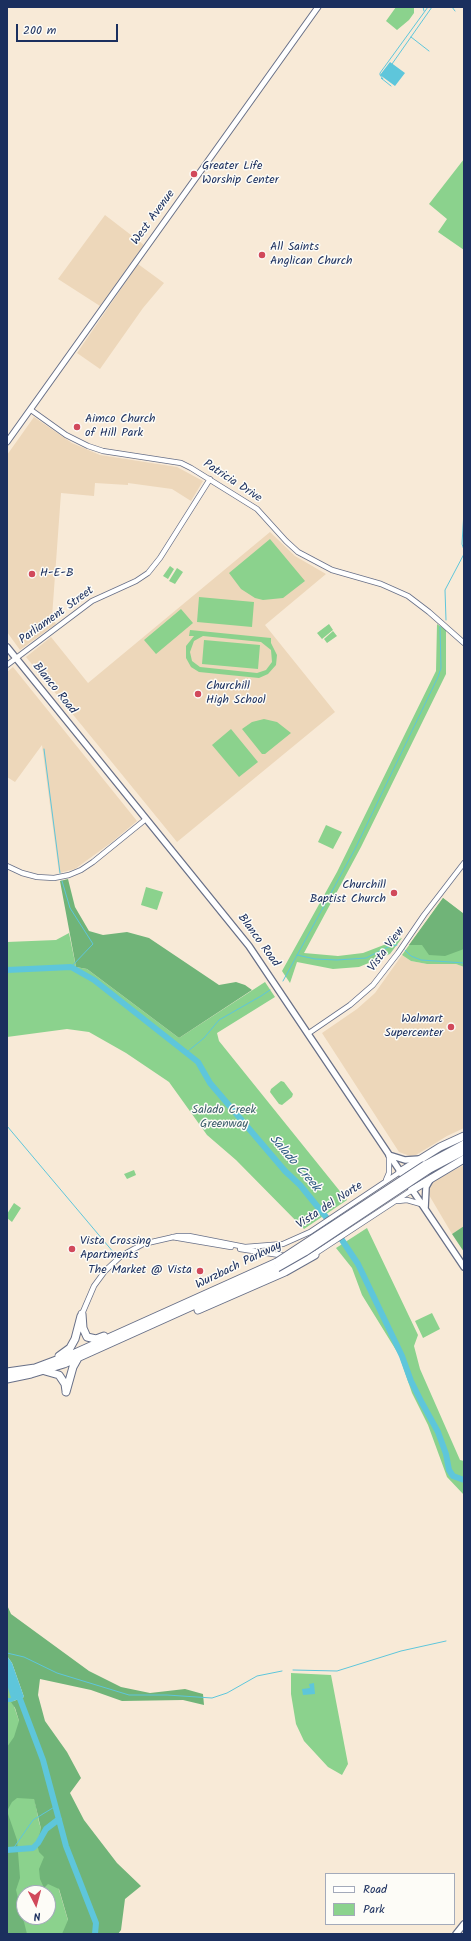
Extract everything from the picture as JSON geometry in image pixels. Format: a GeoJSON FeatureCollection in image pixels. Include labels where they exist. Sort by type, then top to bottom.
{"type":"FeatureCollection","features":[{"type":"Feature","properties":{"kind":"highway"},"geometry":{"type":"LineString","coordinates":[[430,1179],[422,1178],[417,1175],[415,1168],[464,1136]]}},
{"type":"Feature","properties":{"kind":"highway","name":"Wurzbach Parkway"},"geometry":{"type":"LineString","coordinates":[[7,1377],[78,1358],[156,1324],[277,1265],[422,1164],[464,1144]]}},
{"type":"Feature","properties":{"kind":"highway","name":"Wurzbach Parkway"},"geometry":{"type":"LineString","coordinates":[[422,1164],[464,1151]]}},
{"type":"Feature","properties":{"kind":"highway"},"geometry":{"type":"LineString","coordinates":[[412,1190],[464,1159]]}},
{"type":"Feature","properties":{"kind":"highway"},"geometry":{"type":"LineString","coordinates":[[400,1172],[422,1164]]}},
{"type":"Feature","properties":{"kind":"highway"},"geometry":{"type":"LineString","coordinates":[[156,1324],[208,1306],[251,1288],[285,1272],[318,1253]]}},
{"type":"Feature","properties":{"kind":"highway","name":"Wurzbach Parkway"},"geometry":{"type":"LineString","coordinates":[[45,1367],[277,1265]]}},
{"type":"Feature","properties":{"kind":"highway"},"geometry":{"type":"LineString","coordinates":[[82,1314],[84,1333],[87,1336],[96,1339],[170,1311]]}},
{"type":"Feature","properties":{"kind":"highway"},"geometry":{"type":"LineString","coordinates":[[78,1358],[73,1367],[66,1392],[65,1384],[59,1374],[45,1367],[70,1348],[75,1340],[78,1320],[82,1314]]}},
{"type":"Feature","properties":{"kind":"main road","name":"West Avenue"},"geometry":{"type":"LineString","coordinates":[[7,442],[318,7]]}},
{"type":"Feature","properties":{"kind":"main road","name":"Blanco Road"},"geometry":{"type":"LineString","coordinates":[[7,647],[245,940],[309,1033],[464,1267]]}},
{"type":"Feature","properties":{"kind":"main road"},"geometry":{"type":"LineString","coordinates":[[389,1155],[422,1164]]}},
{"type":"Feature","properties":{"kind":"main road"},"geometry":{"type":"LineString","coordinates":[[423,1206],[426,1188],[430,1179]]}},
{"type":"Feature","properties":{"kind":"main road"},"geometry":{"type":"LineString","coordinates":[[456,1934],[464,1924]]}},
{"type":"Feature","properties":{"kind":"street","name":"Patricia Drive"},"geometry":{"type":"LineString","coordinates":[[30,410],[66,435],[88,446],[103,451],[181,463],[210,479],[257,509],[298,552],[332,570],[375,582],[399,591],[429,612],[464,643]]}},
{"type":"Feature","properties":{"kind":"street","name":"Parliament Street"},"geometry":{"type":"LineString","coordinates":[[7,665],[92,601],[136,581],[148,573],[160,558],[210,479]]}},
{"type":"Feature","properties":{"kind":"street"},"geometry":{"type":"LineString","coordinates":[[7,866],[22,874],[37,877],[54,878],[73,873],[93,862],[146,819]]}},
{"type":"Feature","properties":{"kind":"street","name":"Vista View"},"geometry":{"type":"LineString","coordinates":[[309,1033],[350,1006],[373,985],[464,863]]}},
{"type":"Feature","properties":{"kind":"street"},"geometry":{"type":"LineString","coordinates":[[389,1155],[389,1173],[384,1183],[390,1184],[395,1191],[394,1202]]}},
{"type":"Feature","properties":{"kind":"street","name":"Vista del Norte"},"geometry":{"type":"LineString","coordinates":[[82,1314],[94,1286],[113,1262],[143,1244],[172,1237],[189,1236],[245,1247],[283,1244],[310,1232],[400,1172]]}},
{"type":"Feature","properties":{"kind":"street"},"geometry":{"type":"LineString","coordinates":[[318,1253],[412,1190]]}},
{"type":"Feature","properties":{"kind":"street"},"geometry":{"type":"LineString","coordinates":[[394,1202],[407,1200],[423,1206]]}},
{"type":"Feature","properties":{"kind":"street","name":"Vista del Norte"},"geometry":{"type":"LineString","coordinates":[[172,1237],[300,1258],[318,1253]]}},
{"type":"Feature","properties":{"kind":"shaded area"},"geometry":{"type":"Polygon","coordinates":[[[105,215],[144,245],[100,306],[58,279],[105,215]]]}},
{"type":"Feature","properties":{"kind":"shaded area"},"geometry":{"type":"Polygon","coordinates":[[[138,264],[164,283],[143,308],[100,369],[77,353],[138,264]]]}},
{"type":"Feature","properties":{"kind":"shaded area"},"geometry":{"type":"Polygon","coordinates":[[[34,417],[72,443],[100,455],[177,467],[203,481],[191,501],[172,489],[128,483],[128,485],[95,483],[94,496],[61,493],[52,617],[56,624],[20,650],[7,632],[7,455],[34,417]]]}},
{"type":"Feature","properties":{"kind":"shaded area","name":"Churchill High School"},"geometry":{"type":"Polygon","coordinates":[[[270,532],[295,556],[326,574],[265,625],[335,712],[177,842],[26,657],[51,637],[88,683],[270,532]]]}},
{"type":"Feature","properties":{"kind":"shaded area"},"geometry":{"type":"Polygon","coordinates":[[[13,667],[137,821],[112,842],[75,869],[59,873],[42,745],[15,782],[7,777],[7,672],[13,667]]]}},
{"type":"Feature","properties":{"kind":"shaded area"},"geometry":{"type":"Polygon","coordinates":[[[402,955],[411,961],[427,964],[456,964],[464,967],[464,1128],[447,1136],[416,1155],[410,1156],[399,1152],[322,1033],[357,1009],[375,993],[402,955]]]}},
{"type":"Feature","properties":{"kind":"shaded area"},"geometry":{"type":"Polygon","coordinates":[[[464,1165],[464,1226],[452,1234],[428,1191],[432,1182],[464,1165]]]}},
{"type":"Feature","properties":{"kind":"green space"},"geometry":{"type":"Polygon","coordinates":[[[396,7],[414,7],[414,13],[409,20],[397,30],[386,21],[396,7]]]}},
{"type":"Feature","properties":{"kind":"green space"},"geometry":{"type":"Polygon","coordinates":[[[464,159],[464,250],[438,232],[447,219],[429,204],[464,159]]]}},
{"type":"Feature","properties":{"kind":"green space"},"geometry":{"type":"Polygon","coordinates":[[[270,539],[305,581],[283,598],[263,600],[255,598],[241,589],[229,573],[270,539]]]}},
{"type":"Feature","properties":{"kind":"green space"},"geometry":{"type":"Polygon","coordinates":[[[170,566],[174,569],[168,579],[163,576],[170,566]]]}},
{"type":"Feature","properties":{"kind":"green space"},"geometry":{"type":"Polygon","coordinates":[[[177,568],[183,572],[175,584],[169,581],[177,568]]]}},
{"type":"Feature","properties":{"kind":"green space"},"geometry":{"type":"Polygon","coordinates":[[[199,597],[254,602],[252,627],[197,622],[199,597]]]}},
{"type":"Feature","properties":{"kind":"green space"},"geometry":{"type":"Polygon","coordinates":[[[181,609],[193,623],[156,654],[144,640],[181,609]]]}},
{"type":"Feature","properties":{"kind":"green space"},"geometry":{"type":"Polygon","coordinates":[[[329,624],[333,630],[322,639],[317,633],[329,624]]]}},
{"type":"Feature","properties":{"kind":"green space"},"geometry":{"type":"Polygon","coordinates":[[[437,624],[446,630],[446,674],[361,847],[304,953],[338,956],[363,953],[402,938],[390,954],[359,967],[333,969],[297,962],[290,983],[282,971],[337,872],[436,671],[437,624]]]}},
{"type":"Feature","properties":{"kind":"green space"},"geometry":{"type":"Polygon","coordinates":[[[190,630],[271,638],[271,643],[277,655],[276,665],[268,674],[259,678],[199,672],[191,667],[186,658],[186,646],[194,636],[189,636],[190,630]],[[203,636],[194,641],[190,652],[192,661],[200,667],[257,673],[266,670],[272,662],[271,650],[261,642],[203,636]]]}},
{"type":"Feature","properties":{"kind":"green space"},"geometry":{"type":"Polygon","coordinates":[[[333,631],[337,636],[327,643],[324,639],[333,631]]]}},
{"type":"Feature","properties":{"kind":"green space"},"geometry":{"type":"Polygon","coordinates":[[[204,640],[260,645],[258,669],[202,664],[204,640]]]}},
{"type":"Feature","properties":{"kind":"green space"},"geometry":{"type":"Polygon","coordinates":[[[264,719],[277,722],[291,733],[265,754],[262,754],[242,729],[252,722],[264,719]]]}},
{"type":"Feature","properties":{"kind":"green space"},"geometry":{"type":"Polygon","coordinates":[[[231,729],[258,762],[239,777],[212,745],[231,729]]]}},
{"type":"Feature","properties":{"kind":"green space"},"geometry":{"type":"Polygon","coordinates":[[[326,825],[342,832],[333,849],[318,842],[326,825]]]}},
{"type":"Feature","properties":{"kind":"green space"},"geometry":{"type":"Polygon","coordinates":[[[68,879],[75,907],[89,931],[103,935],[127,932],[149,938],[219,985],[236,982],[245,985],[252,990],[179,1038],[87,969],[76,967],[60,881],[68,879]]]}},
{"type":"Feature","properties":{"kind":"green space"},"geometry":{"type":"Polygon","coordinates":[[[146,887],[163,892],[157,910],[141,905],[146,887]]]}},
{"type":"Feature","properties":{"kind":"green space"},"geometry":{"type":"Polygon","coordinates":[[[443,898],[464,914],[464,967],[456,964],[427,964],[411,961],[402,955],[443,898]]]}},
{"type":"Feature","properties":{"kind":"green space"},"geometry":{"type":"Polygon","coordinates":[[[443,898],[464,914],[464,949],[445,956],[429,955],[422,945],[409,945],[443,898]]]}},
{"type":"Feature","properties":{"kind":"green space","name":"Salado Creek Greenway"},"geometry":{"type":"Polygon","coordinates":[[[69,933],[76,967],[87,969],[179,1038],[265,982],[275,997],[217,1033],[219,1041],[347,1200],[304,1229],[236,1160],[207,1135],[169,1082],[126,1053],[89,1032],[67,1029],[7,1037],[7,942],[56,940],[69,933]]]}},
{"type":"Feature","properties":{"kind":"green space"},"geometry":{"type":"Polygon","coordinates":[[[281,1081],[284,1082],[293,1094],[292,1097],[282,1105],[279,1104],[270,1092],[271,1089],[281,1081]]]}},
{"type":"Feature","properties":{"kind":"green space"},"geometry":{"type":"Polygon","coordinates":[[[134,1170],[136,1175],[127,1179],[124,1174],[134,1170]]]}},
{"type":"Feature","properties":{"kind":"green space"},"geometry":{"type":"Polygon","coordinates":[[[14,1203],[21,1208],[12,1222],[7,1218],[7,1214],[14,1203]]]}},
{"type":"Feature","properties":{"kind":"green space"},"geometry":{"type":"Polygon","coordinates":[[[464,1226],[464,1252],[452,1234],[464,1226]]]}},
{"type":"Feature","properties":{"kind":"green space"},"geometry":{"type":"Polygon","coordinates":[[[367,1228],[418,1335],[414,1346],[420,1369],[460,1460],[464,1461],[464,1495],[447,1477],[428,1425],[412,1393],[399,1355],[362,1295],[352,1268],[336,1248],[367,1228]]]}},
{"type":"Feature","properties":{"kind":"green space"},"geometry":{"type":"Polygon","coordinates":[[[432,1313],[440,1329],[423,1338],[415,1321],[432,1313]]]}},
{"type":"Feature","properties":{"kind":"green space"},"geometry":{"type":"Polygon","coordinates":[[[7,1605],[11,1614],[89,1671],[121,1687],[150,1693],[185,1689],[203,1694],[204,1705],[183,1700],[122,1701],[91,1690],[40,1679],[38,1695],[45,1721],[67,1752],[81,1778],[70,1793],[84,1820],[117,1863],[141,1886],[125,1899],[121,1930],[118,1934],[62,1934],[68,1920],[59,1889],[56,1888],[56,1885],[43,1885],[40,1879],[39,1869],[44,1857],[39,1852],[37,1843],[41,1829],[34,1799],[17,1798],[12,1802],[7,1811],[7,1747],[14,1737],[19,1721],[15,1708],[11,1702],[24,1697],[12,1663],[7,1656],[7,1605]]]}},
{"type":"Feature","properties":{"kind":"green space"},"geometry":{"type":"Polygon","coordinates":[[[7,1656],[13,1703],[19,1721],[39,1822],[72,1934],[7,1934],[7,1656]]]}},
{"type":"Feature","properties":{"kind":"green space"},"geometry":{"type":"Polygon","coordinates":[[[291,1673],[331,1675],[348,1764],[342,1775],[328,1767],[304,1741],[296,1724],[291,1694],[291,1673]]]}},
{"type":"Feature","properties":{"kind":"green space"},"geometry":{"type":"Polygon","coordinates":[[[7,1811],[17,1840],[20,1878],[18,1885],[16,1885],[16,1925],[25,1925],[27,1934],[7,1934],[7,1811]]]}},
{"type":"Feature","properties":{"kind":"water"},"geometry":{"type":"Polygon","coordinates":[[[390,62],[405,73],[395,86],[380,75],[390,62]]]}},
{"type":"Feature","properties":{"kind":"water"},"geometry":{"type":"Polygon","coordinates":[[[7,1656],[12,1663],[24,1697],[11,1702],[7,1702],[7,1698],[11,1698],[7,1684],[7,1656]]]}},
{"type":"Feature","properties":{"kind":"water"},"geometry":{"type":"Polygon","coordinates":[[[314,1683],[315,1694],[303,1695],[302,1689],[310,1688],[309,1684],[314,1683]]]}},
{"type":"Feature","properties":{"kind":"waterway"},"geometry":{"type":"LineString","coordinates":[[423,7],[424,11]]}},
{"type":"Feature","properties":{"kind":"waterway"},"geometry":{"type":"LineString","coordinates":[[391,86],[381,78],[383,79],[380,73],[428,7]]}},
{"type":"Feature","properties":{"kind":"waterway"},"geometry":{"type":"LineString","coordinates":[[392,64],[432,7]]}},
{"type":"Feature","properties":{"kind":"waterway"},"geometry":{"type":"LineString","coordinates":[[452,7],[455,11]]}},
{"type":"Feature","properties":{"kind":"waterway"},"geometry":{"type":"LineString","coordinates":[[411,37],[429,51]]}},
{"type":"Feature","properties":{"kind":"waterway"},"geometry":{"type":"LineString","coordinates":[[464,511],[462,544],[464,550]]}},
{"type":"Feature","properties":{"kind":"waterway"},"geometry":{"type":"LineString","coordinates":[[446,620],[445,590],[464,554]]}},
{"type":"Feature","properties":{"kind":"waterway"},"geometry":{"type":"LineString","coordinates":[[283,981],[355,849],[438,677],[441,668],[440,627]]}},
{"type":"Feature","properties":{"kind":"waterway"},"geometry":{"type":"LineString","coordinates":[[44,749],[60,873]]}},
{"type":"Feature","properties":{"kind":"waterway"},"geometry":{"type":"LineString","coordinates":[[62,881],[70,908],[93,944],[71,967]]}},
{"type":"Feature","properties":{"kind":"waterway"},"geometry":{"type":"LineString","coordinates":[[297,955],[315,959],[337,960],[366,958],[388,947],[397,945]]}},
{"type":"Feature","properties":{"kind":"waterway"},"geometry":{"type":"LineString","coordinates":[[405,950],[411,956],[421,960],[464,963]]}},
{"type":"Feature","properties":{"kind":"waterway","name":"Salado Creek"},"geometry":{"type":"LineString","coordinates":[[7,970],[71,967],[94,980],[198,1062],[210,1083],[285,1171],[300,1185],[330,1222],[358,1264],[402,1356],[411,1381],[438,1432],[446,1454],[449,1470],[453,1476],[464,1480]]}},
{"type":"Feature","properties":{"kind":"waterway"},"geometry":{"type":"LineString","coordinates":[[187,1052],[204,1038],[219,1020],[270,990]]}},
{"type":"Feature","properties":{"kind":"waterway"},"geometry":{"type":"LineString","coordinates":[[7,1126],[114,1253]]}},
{"type":"Feature","properties":{"kind":"waterway"},"geometry":{"type":"LineString","coordinates":[[293,1670],[337,1671],[401,1651],[446,1641]]}},
{"type":"Feature","properties":{"kind":"waterway"},"geometry":{"type":"LineString","coordinates":[[7,1653],[24,1657],[57,1673],[129,1695],[167,1695],[212,1698],[227,1693],[257,1676],[282,1671]]}},
{"type":"Feature","properties":{"kind":"waterway"},"geometry":{"type":"LineString","coordinates":[[17,1691],[43,1760],[66,1846],[96,1923],[95,1934]]}},
{"type":"Feature","properties":{"kind":"waterway"},"geometry":{"type":"LineString","coordinates":[[13,1849],[33,1820],[56,1806]]}},
{"type":"Feature","properties":{"kind":"waterway"},"geometry":{"type":"LineString","coordinates":[[7,1850],[33,1848],[38,1843],[46,1829],[59,1819]]}},
{"type":"Feature","properties":{"kind":"place","name":"Greater Life Worship Center"},"geometry":{"type":"Point","coordinates":[194,174]}},
{"type":"Feature","properties":{"kind":"place","name":"All Saints Anglican Church"},"geometry":{"type":"Point","coordinates":[262,255]}},
{"type":"Feature","properties":{"kind":"place","name":"Aimco Church of Hill Park"},"geometry":{"type":"Point","coordinates":[77,427]}},
{"type":"Feature","properties":{"kind":"place","name":"H-E-B"},"geometry":{"type":"Point","coordinates":[32,574]}},
{"type":"Feature","properties":{"kind":"place","name":"Churchill High School"},"geometry":{"type":"Point","coordinates":[198,694]}},
{"type":"Feature","properties":{"kind":"place","name":"Churchill Baptist Church"},"geometry":{"type":"Point","coordinates":[394,893]}},
{"type":"Feature","properties":{"kind":"place","name":"Walmart Supercenter"},"geometry":{"type":"Point","coordinates":[451,1027]}},
{"type":"Feature","properties":{"kind":"place","name":"Vista Crossing Apartments"},"geometry":{"type":"Point","coordinates":[72,1249]}},
{"type":"Feature","properties":{"kind":"place","name":"The Market @ Vista"},"geometry":{"type":"Point","coordinates":[200,1271]}}]}
